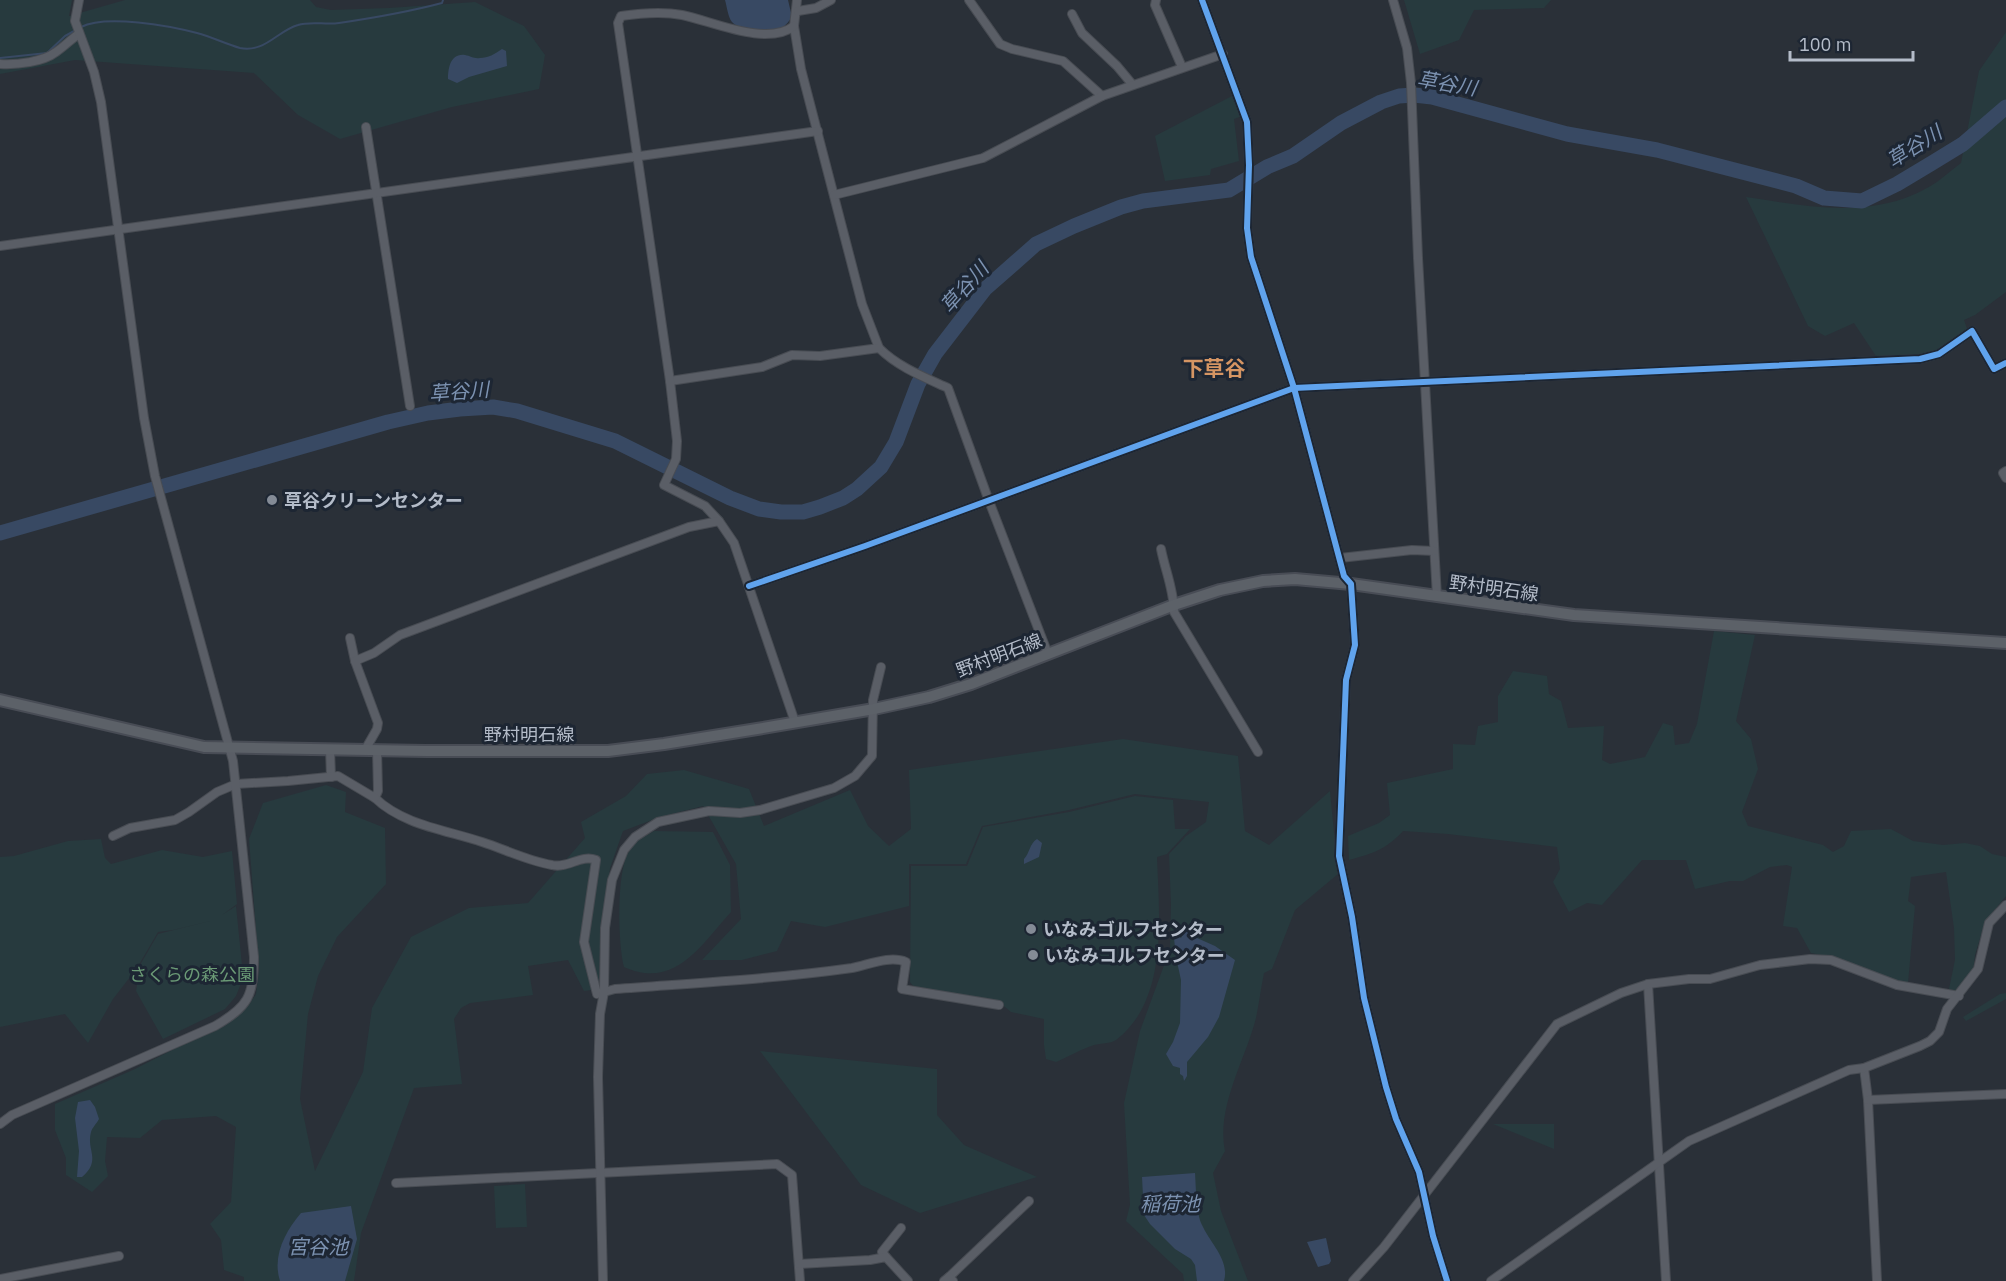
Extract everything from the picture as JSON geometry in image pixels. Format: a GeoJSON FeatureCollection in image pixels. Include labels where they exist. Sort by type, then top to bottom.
{"type":"FeatureCollection","features":[{"type":"Feature","properties":{"kind":"main road","name":"野村明石線"},"geometry":{"type":"LineString","coordinates":[[0,700],[204,747],[608,751],[664,744],[874,709],[929,697],[971,684],[1174,605],[1220,590],[1263,581],[1295,579],[1351,584],[1574,615],[2006,643]]}},
{"type":"Feature","properties":{"kind":"street"},"geometry":{"type":"LineString","coordinates":[[0,1124],[12,1115],[236,1015],[248,1000],[253,984],[254,957],[236,784],[230,748],[155,476],[144,418],[101,102],[94,72],[75,21],[79,0]]}},
{"type":"Feature","properties":{"kind":"street"},"geometry":{"type":"LineString","coordinates":[[797,0],[798,11],[794,26],[801,69],[862,304],[879,348],[905,368],[948,388],[1048,654]]}},
{"type":"Feature","properties":{"kind":"street"},"geometry":{"type":"LineString","coordinates":[[798,11],[816,8],[831,0]]}},
{"type":"Feature","properties":{"kind":"street"},"geometry":{"type":"LineString","coordinates":[[969,0],[1000,44],[1063,61],[1102,96]]}},
{"type":"Feature","properties":{"kind":"street"},"geometry":{"type":"LineString","coordinates":[[1156,0],[1155,5],[1182,67]]}},
{"type":"Feature","properties":{"kind":"street"},"geometry":{"type":"LineString","coordinates":[[1202,0],[1247,122],[1249,165],[1247,228],[1251,256],[1293,388],[1344,576],[1351,584],[1355,645],[1346,680],[1339,856],[1352,916],[1364,998],[1386,1087],[1396,1119],[1419,1172],[1433,1236],[1447,1281]]}},
{"type":"Feature","properties":{"kind":"street"},"geometry":{"type":"LineString","coordinates":[[1393,0],[1407,48],[1411,83],[1437,597]]}},
{"type":"Feature","properties":{"kind":"street"},"geometry":{"type":"LineString","coordinates":[[794,26],[785,31],[765,33],[718,26],[680,14],[642,13],[621,16],[618,23],[677,441],[676,459],[664,485],[705,506],[734,543],[795,722]]}},
{"type":"Feature","properties":{"kind":"street"},"geometry":{"type":"LineString","coordinates":[[1072,14],[1082,33],[1117,66],[1132,84]]}},
{"type":"Feature","properties":{"kind":"street"},"geometry":{"type":"LineString","coordinates":[[0,64],[43,59],[79,34]]}},
{"type":"Feature","properties":{"kind":"street"},"geometry":{"type":"LineString","coordinates":[[834,195],[982,158],[1102,96],[1223,54]]}},
{"type":"Feature","properties":{"kind":"street"},"geometry":{"type":"LineString","coordinates":[[366,127],[410,406]]}},
{"type":"Feature","properties":{"kind":"street"},"geometry":{"type":"LineString","coordinates":[[0,246],[818,131]]}},
{"type":"Feature","properties":{"kind":"street"},"geometry":{"type":"LineString","coordinates":[[749,586],[989,501],[1115,452],[1293,388],[1920,359],[1939,354],[1972,332],[1994,369],[2006,363]]}},
{"type":"Feature","properties":{"kind":"street"},"geometry":{"type":"LineString","coordinates":[[670,381],[762,367],[792,355],[820,356],[879,348]]}},
{"type":"Feature","properties":{"kind":"street"},"geometry":{"type":"LineString","coordinates":[[2006,471],[2003,472],[2006,478]]}},
{"type":"Feature","properties":{"kind":"street"},"geometry":{"type":"LineString","coordinates":[[356,662],[400,635],[689,527],[719,521]]}},
{"type":"Feature","properties":{"kind":"street"},"geometry":{"type":"LineString","coordinates":[[1161,549],[1174,612],[1258,752]]}},
{"type":"Feature","properties":{"kind":"street"},"geometry":{"type":"LineString","coordinates":[[1340,558],[1412,550],[1434,551]]}},
{"type":"Feature","properties":{"kind":"street"},"geometry":{"type":"LineString","coordinates":[[350,638],[356,662],[378,723],[377,729],[364,750]]}},
{"type":"Feature","properties":{"kind":"street"},"geometry":{"type":"LineString","coordinates":[[603,1281],[598,1077],[600,1014],[604,992],[604,928],[612,880],[624,850],[635,837],[658,822],[709,811],[740,813],[760,810],[795,801],[841,784],[855,776],[872,756],[873,700],[881,667]]}},
{"type":"Feature","properties":{"kind":"street"},"geometry":{"type":"LineString","coordinates":[[330,749],[331,777]]}},
{"type":"Feature","properties":{"kind":"street"},"geometry":{"type":"LineString","coordinates":[[375,798],[378,791],[378,750]]}},
{"type":"Feature","properties":{"kind":"street"},"geometry":{"type":"LineString","coordinates":[[113,836],[130,828],[175,820],[217,792],[236,784],[338,776],[396,813],[443,831],[554,866],[588,857],[596,860],[584,942],[597,994],[615,989],[796,975],[854,968],[898,959],[906,962],[902,989],[999,1005]]}},
{"type":"Feature","properties":{"kind":"street"},"geometry":{"type":"LineString","coordinates":[[1491,1281],[1660,1162],[1700,1137],[1849,1070],[1864,1068],[1930,1041],[1939,1032],[1947,1009],[1978,969],[1989,923],[2006,905]]}},
{"type":"Feature","properties":{"kind":"street"},"geometry":{"type":"LineString","coordinates":[[1353,1281],[1384,1247],[1557,1024],[1621,993],[1648,984],[1710,979],[1760,965],[1831,960],[1897,985],[1959,996]]}},
{"type":"Feature","properties":{"kind":"street"},"geometry":{"type":"LineString","coordinates":[[1648,984],[1666,1281]]}},
{"type":"Feature","properties":{"kind":"street"},"geometry":{"type":"LineString","coordinates":[[1864,1068],[1868,1100],[1877,1281]]}},
{"type":"Feature","properties":{"kind":"street"},"geometry":{"type":"LineString","coordinates":[[1868,1100],[2006,1094]]}},
{"type":"Feature","properties":{"kind":"street"},"geometry":{"type":"LineString","coordinates":[[396,1183],[777,1164],[792,1175],[800,1281]]}},
{"type":"Feature","properties":{"kind":"street"},"geometry":{"type":"LineString","coordinates":[[949,1280],[1029,1201]]}},
{"type":"Feature","properties":{"kind":"street"},"geometry":{"type":"LineString","coordinates":[[901,1228],[882,1252],[908,1281]]}},
{"type":"Feature","properties":{"kind":"street"},"geometry":{"type":"LineString","coordinates":[[1,1277],[120,1256]]}},
{"type":"Feature","properties":{"kind":"street"},"geometry":{"type":"LineString","coordinates":[[800,1264],[886,1257]]}},
{"type":"Feature","properties":{"kind":"green space"},"geometry":{"type":"Polygon","coordinates":[[[0,0],[72,0],[69,16],[125,0],[310,0],[316,7],[331,10],[475,2],[524,26],[545,55],[539,89],[452,107],[340,139],[298,115],[254,73],[75,60],[0,74],[0,0]]]}},
{"type":"Feature","properties":{"kind":"green space"},"geometry":{"type":"Polygon","coordinates":[[[1404,0],[1551,0],[1544,8],[1474,10],[1459,40],[1420,54],[1404,0]]]}},
{"type":"Feature","properties":{"kind":"green space"},"geometry":{"type":"Polygon","coordinates":[[[2006,32],[2006,292],[1975,315],[1964,320],[1968,332],[1931,355],[1876,356],[1854,323],[1825,336],[1808,326],[1746,197],[1815,207],[1861,207],[1905,198],[1931,186],[1961,163],[1979,71],[2006,32]]]}},
{"type":"Feature","properties":{"kind":"green space"},"geometry":{"type":"Polygon","coordinates":[[[1232,96],[1242,116],[1234,119],[1239,161],[1211,169],[1210,175],[1165,181],[1155,136],[1232,96]]]}},
{"type":"Feature","properties":{"kind":"green space"},"geometry":{"type":"Polygon","coordinates":[[[1714,631],[1755,635],[1736,721],[1751,739],[1758,769],[1742,812],[1748,826],[1823,845],[1833,852],[1844,846],[1851,831],[1891,829],[1913,841],[1943,845],[1965,843],[1980,846],[1992,854],[2006,857],[2006,896],[1985,922],[1975,955],[1973,972],[1959,994],[1949,989],[1955,960],[1954,928],[1946,872],[1911,877],[1908,901],[1915,906],[1908,983],[1899,982],[1838,958],[1811,953],[1797,928],[1783,926],[1792,867],[1787,865],[1770,867],[1743,881],[1730,881],[1695,889],[1686,860],[1642,860],[1602,905],[1587,903],[1569,912],[1553,882],[1560,869],[1557,847],[1403,831],[1379,850],[1349,860],[1348,836],[1379,823],[1390,815],[1387,783],[1453,769],[1453,744],[1475,745],[1478,726],[1498,722],[1498,696],[1513,671],[1547,676],[1549,694],[1561,701],[1568,728],[1604,726],[1602,760],[1610,764],[1645,757],[1663,723],[1673,726],[1675,745],[1689,743],[1697,724],[1714,631]]]}},
{"type":"Feature","properties":{"kind":"green space"},"geometry":{"type":"Polygon","coordinates":[[[1123,739],[1238,756],[1245,831],[1269,845],[1330,791],[1338,874],[1295,910],[1272,969],[1264,973],[1256,1018],[1224,1118],[1225,1151],[1213,1173],[1221,1211],[1248,1281],[1184,1281],[1183,1274],[1126,1221],[1130,1205],[1124,1103],[1140,1031],[1170,949],[1169,854],[1186,836],[1206,822],[1209,802],[1135,794],[1069,810],[982,826],[966,864],[909,864],[909,906],[825,927],[791,921],[777,951],[742,960],[702,960],[741,919],[736,864],[703,806],[660,817],[623,831],[610,868],[600,948],[599,989],[584,991],[568,960],[528,966],[533,995],[470,1003],[461,1008],[454,1019],[462,1084],[414,1088],[361,1233],[354,1281],[244,1281],[244,1277],[224,1270],[221,1240],[210,1224],[231,1202],[236,1127],[216,1116],[162,1120],[140,1138],[107,1137],[105,1161],[108,1176],[92,1192],[66,1175],[66,1158],[55,1130],[55,1104],[135,1069],[227,1024],[249,1005],[256,994],[259,969],[249,839],[263,803],[326,785],[346,792],[345,812],[385,828],[386,884],[337,937],[318,976],[308,1014],[300,1099],[315,1171],[363,1072],[372,1008],[411,937],[469,908],[528,903],[585,838],[581,822],[626,796],[647,774],[684,770],[749,789],[764,826],[850,790],[868,826],[889,846],[911,829],[909,770],[1123,739]]]}},
{"type":"Feature","properties":{"kind":"green space","name":"いなみコルフセンター"},"geometry":{"type":"Polygon","coordinates":[[[1135,796],[1173,800],[1175,829],[1190,829],[1167,854],[1157,857],[1159,930],[1153,980],[1145,1003],[1133,1023],[1116,1040],[1097,1044],[1056,1062],[1046,1059],[1044,1019],[1011,1012],[999,1002],[915,988],[910,982],[911,866],[967,866],[983,827],[1069,812],[1135,796]]]}},
{"type":"Feature","properties":{"kind":"green space"},"geometry":{"type":"Polygon","coordinates":[[[654,831],[713,832],[730,865],[731,912],[685,960],[658,973],[642,973],[624,967],[620,942],[620,891],[629,851],[636,842],[654,831]]]}},
{"type":"Feature","properties":{"kind":"green space","name":"さくらの森公園"},"geometry":{"type":"Polygon","coordinates":[[[101,839],[105,858],[111,864],[162,850],[203,857],[232,851],[237,904],[222,915],[236,906],[242,965],[240,986],[236,996],[225,1009],[163,1039],[136,991],[140,965],[158,934],[214,920],[158,932],[137,968],[113,999],[88,1043],[65,1014],[0,1027],[0,857],[14,856],[68,841],[101,839]]]}},
{"type":"Feature","properties":{"kind":"green space"},"geometry":{"type":"Polygon","coordinates":[[[2006,993],[2006,999],[1966,1021],[1963,1017],[2000,994],[2006,993]]]}},
{"type":"Feature","properties":{"kind":"green space"},"geometry":{"type":"Polygon","coordinates":[[[760,1051],[937,1069],[937,1115],[964,1145],[1037,1177],[920,1213],[861,1185],[760,1051]]]}},
{"type":"Feature","properties":{"kind":"green space"},"geometry":{"type":"Polygon","coordinates":[[[1493,1124],[1554,1124],[1554,1149],[1493,1124]]]}},
{"type":"Feature","properties":{"kind":"green space"},"geometry":{"type":"Polygon","coordinates":[[[525,1184],[527,1227],[496,1228],[494,1186],[525,1184]]]}},
{"type":"Feature","properties":{"kind":"water"},"geometry":{"type":"Polygon","coordinates":[[[725,0],[788,0],[792,17],[778,30],[756,30],[742,27],[732,22],[725,0]]]}},
{"type":"Feature","properties":{"kind":"water"},"geometry":{"type":"Polygon","coordinates":[[[502,49],[506,51],[507,66],[469,77],[457,83],[448,79],[449,66],[456,56],[483,58],[502,49]]]}},
{"type":"Feature","properties":{"kind":"water"},"geometry":{"type":"Polygon","coordinates":[[[1037,839],[1042,843],[1039,857],[1024,864],[1032,843],[1037,839]]]}},
{"type":"Feature","properties":{"kind":"water"},"geometry":{"type":"Polygon","coordinates":[[[1187,927],[1188,934],[1215,946],[1235,960],[1219,1017],[1208,1037],[1187,1062],[1187,1076],[1184,1081],[1180,1068],[1173,1066],[1166,1054],[1180,1023],[1181,980],[1174,938],[1178,936],[1181,938],[1187,927]]]}},
{"type":"Feature","properties":{"kind":"water"},"geometry":{"type":"Polygon","coordinates":[[[90,1100],[99,1119],[91,1132],[91,1165],[82,1177],[77,1177],[79,1151],[75,1118],[78,1102],[90,1100]]]}},
{"type":"Feature","properties":{"kind":"water","name":"稲荷池"},"geometry":{"type":"Polygon","coordinates":[[[1195,1173],[1200,1220],[1222,1259],[1224,1281],[1197,1281],[1195,1265],[1191,1259],[1175,1249],[1144,1215],[1142,1177],[1195,1173]]]}},
{"type":"Feature","properties":{"kind":"water","name":"宮谷池"},"geometry":{"type":"Polygon","coordinates":[[[351,1206],[357,1239],[345,1281],[280,1281],[279,1254],[285,1236],[301,1213],[351,1206]]]}},
{"type":"Feature","properties":{"kind":"water"},"geometry":{"type":"Polygon","coordinates":[[[1326,1238],[1331,1261],[1329,1264],[1318,1267],[1307,1242],[1326,1238]]]}},
{"type":"Feature","properties":{"kind":"waterway"},"geometry":{"type":"LineString","coordinates":[[81,27],[106,21],[138,22],[197,33],[249,49],[264,45],[298,25],[329,24],[378,17],[442,3],[443,0]]}},
{"type":"Feature","properties":{"kind":"waterway"},"geometry":{"type":"LineString","coordinates":[[0,58],[47,53],[65,36],[76,30]]}},
{"type":"Feature","properties":{"kind":"waterway","name":"草谷川"},"geometry":{"type":"LineString","coordinates":[[0,533],[388,422],[428,413],[493,407],[517,411],[615,441],[730,498],[759,509],[803,512],[843,498],[857,489],[881,467],[896,442],[918,384],[935,354],[985,289],[1036,244],[1121,207],[1143,201],[1229,190],[1267,167],[1293,156],[1341,123],[1381,102],[1399,96],[1432,97],[1567,134],[1657,150],[1796,186],[1824,198],[1862,201],[1897,184],[1963,144],[2006,107]]}},
{"type":"Feature","properties":{"kind":"cycle path"},"geometry":{"type":"LineString","coordinates":[[1202,0],[1247,122],[1249,165],[1247,228],[1251,257],[1294,388],[1344,576],[1351,584],[1355,645],[1346,680],[1339,856],[1352,917],[1364,998],[1386,1087],[1396,1119],[1419,1172],[1433,1236],[1447,1281]]}},
{"type":"Feature","properties":{"kind":"cycle path"},"geometry":{"type":"LineString","coordinates":[[749,586],[865,546],[1294,388],[1920,359],[1939,354],[1972,331],[1994,369],[2006,363]]}},
{"type":"Feature","properties":{"kind":"place","name":"草谷クリーンセンター"},"geometry":{"type":"Point","coordinates":[272,500]}},
{"type":"Feature","properties":{"kind":"place","name":"いなみゴルフセンター"},"geometry":{"type":"Point","coordinates":[1031,929]}},
{"type":"Feature","properties":{"kind":"place","name":"いなみコルフセンター"},"geometry":{"type":"Point","coordinates":[1033,955]}},
{"type":"Feature","properties":{"kind":"district","name":"下草谷"},"geometry":{"type":"Point","coordinates":[1214,368]}}]}
